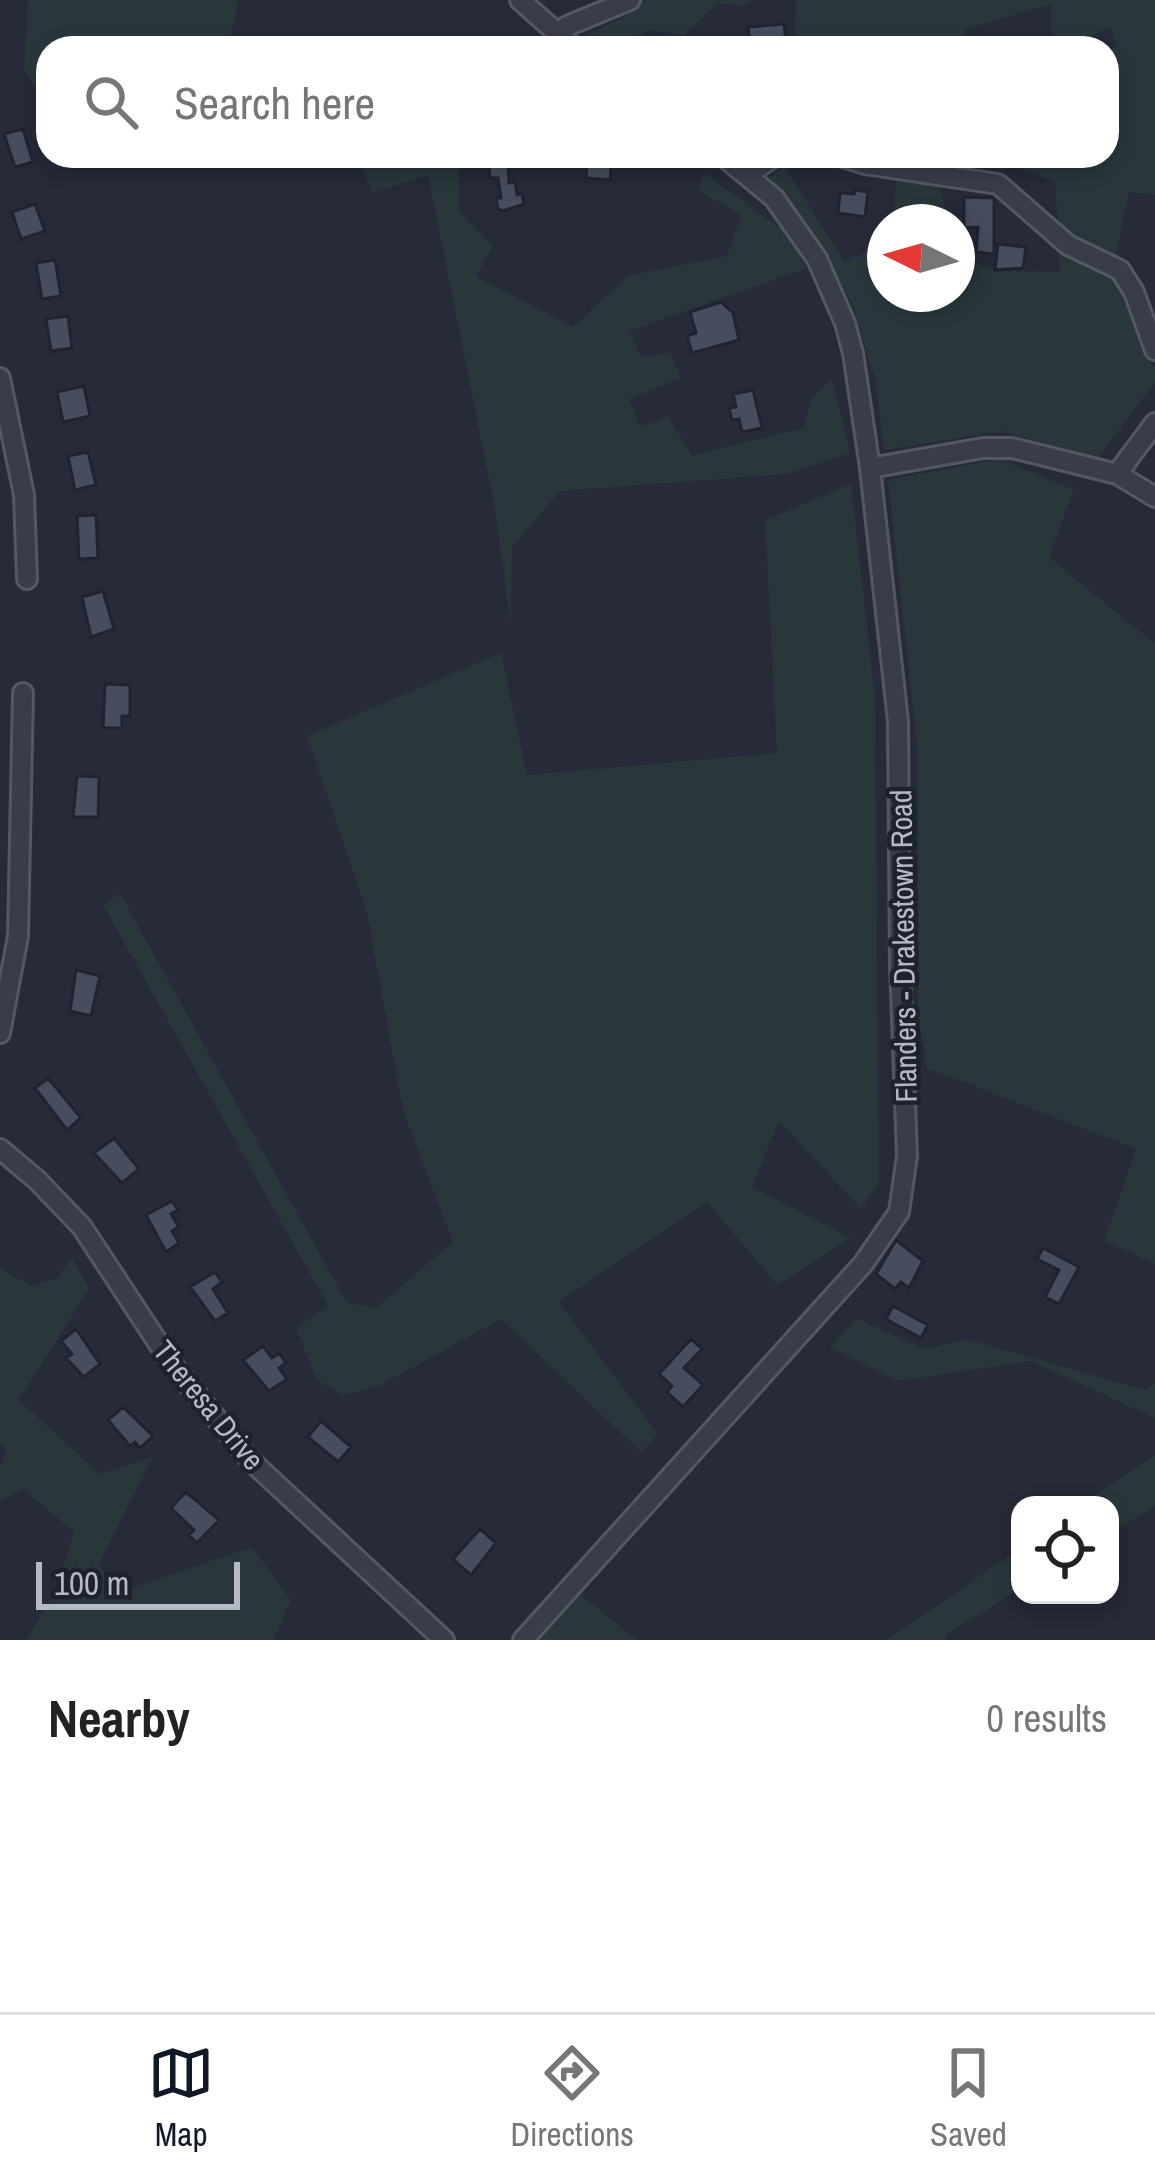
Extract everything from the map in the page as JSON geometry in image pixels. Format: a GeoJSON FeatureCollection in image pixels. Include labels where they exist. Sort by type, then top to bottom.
{"type":"FeatureCollection","features":[{"type":"Feature","properties":{"kind":"street"},"geometry":{"type":"LineString","coordinates":[[520,0],[559,36]]}},
{"type":"Feature","properties":{"kind":"street"},"geometry":{"type":"LineString","coordinates":[[566,36],[567,26],[629,0]]}},
{"type":"Feature","properties":{"kind":"street","name":"Flanders - Drakestown Road"},"geometry":{"type":"LineString","coordinates":[[523,1640],[863,1264],[892,1227],[904,1194],[908,1156],[900,965],[898,721],[853,353],[836,300],[796,225],[738,168]]}},
{"type":"Feature","properties":{"kind":"street"},"geometry":{"type":"LineString","coordinates":[[747,175],[757,168]]}},
{"type":"Feature","properties":{"kind":"street"},"geometry":{"type":"LineString","coordinates":[[892,168],[998,184],[1068,244],[1120,270],[1134,292],[1155,350]]}},
{"type":"Feature","properties":{"kind":"street"},"geometry":{"type":"LineString","coordinates":[[0,378],[7,442],[24,495],[27,579]]}},
{"type":"Feature","properties":{"kind":"street"},"geometry":{"type":"LineString","coordinates":[[1118,474],[1155,423]]}},
{"type":"Feature","properties":{"kind":"street"},"geometry":{"type":"LineString","coordinates":[[870,467],[998,447],[1118,474],[1155,497]]}},
{"type":"Feature","properties":{"kind":"street"},"geometry":{"type":"LineString","coordinates":[[0,1033],[18,936],[23,693]]}},
{"type":"Feature","properties":{"kind":"street"},"geometry":{"type":"LineString","coordinates":[[0,770],[22,770]]}},
{"type":"Feature","properties":{"kind":"street","name":"Theresa Drive"},"geometry":{"type":"LineString","coordinates":[[0,1149],[82,1227],[172,1364],[250,1460],[443,1640]]}},
{"type":"Feature","properties":{"kind":"shaded area"},"geometry":{"type":"Polygon","coordinates":[[[28,0],[238,0],[231,36],[36,36],[36,90],[24,69],[28,0]]]}},
{"type":"Feature","properties":{"kind":"shaded area"},"geometry":{"type":"Polygon","coordinates":[[[643,0],[756,0],[742,6],[718,3],[684,35],[649,30],[638,36],[585,36],[626,16],[643,0]]]}},
{"type":"Feature","properties":{"kind":"shaded area"},"geometry":{"type":"Polygon","coordinates":[[[796,0],[1155,0],[1155,195],[1129,192],[1115,259],[1058,229],[1055,182],[1020,168],[1119,168],[1119,36],[1113,36],[1110,27],[1092,36],[1056,36],[1050,31],[1051,4],[964,30],[964,36],[795,36],[796,0]]]}},
{"type":"Feature","properties":{"kind":"shaded area"},"geometry":{"type":"Polygon","coordinates":[[[363,168],[458,168],[459,211],[493,246],[476,277],[574,327],[627,276],[727,256],[741,215],[698,190],[704,173],[784,231],[807,268],[630,331],[641,356],[670,353],[681,378],[629,399],[640,427],[668,416],[692,455],[804,428],[811,398],[832,379],[850,453],[787,474],[560,491],[512,547],[511,627],[494,504],[428,175],[372,193],[363,168]]]}},
{"type":"Feature","properties":{"kind":"shaded area"},"geometry":{"type":"Polygon","coordinates":[[[781,168],[844,261],[867,251],[867,312],[975,312],[975,263],[998,271],[1060,272],[1059,246],[1112,274],[1125,290],[1142,348],[1155,367],[1155,382],[1096,460],[1002,431],[884,450],[876,383],[852,303],[770,177],[781,168]]]}},
{"type":"Feature","properties":{"kind":"shaded area"},"geometry":{"type":"Polygon","coordinates":[[[896,181],[939,184],[945,204],[894,204],[896,181]]]}},
{"type":"Feature","properties":{"kind":"shaded area"},"geometry":{"type":"Polygon","coordinates":[[[1000,459],[1074,490],[1049,557],[1155,644],[1155,1264],[1104,1241],[1136,1149],[927,1068],[918,1016],[918,755],[888,480],[1000,459]]]}},
{"type":"Feature","properties":{"kind":"shaded area"},"geometry":{"type":"Polygon","coordinates":[[[851,484],[875,696],[879,1182],[861,1209],[779,1121],[752,1187],[851,1238],[777,1285],[707,1202],[559,1302],[658,1434],[641,1452],[501,1319],[381,1385],[342,1396],[316,1379],[296,1328],[328,1306],[103,905],[120,893],[347,1303],[376,1308],[453,1242],[403,1111],[367,913],[307,736],[501,653],[527,775],[777,753],[765,520],[851,484]]]}},
{"type":"Feature","properties":{"kind":"shaded area"},"geometry":{"type":"Polygon","coordinates":[[[72,1257],[89,1289],[19,1400],[100,1474],[153,1457],[99,1564],[117,1593],[252,1547],[291,1600],[273,1640],[26,1640],[55,1592],[74,1532],[23,1489],[0,1501],[0,1467],[7,1450],[0,1444],[0,1268],[31,1286],[57,1278],[72,1257]]]}},
{"type":"Feature","properties":{"kind":"shaded area"},"geometry":{"type":"Polygon","coordinates":[[[856,1318],[924,1349],[967,1339],[1144,1390],[1155,1383],[1155,1418],[1031,1361],[898,1381],[830,1347],[856,1318]]]}},
{"type":"Feature","properties":{"kind":"shaded area"},"geometry":{"type":"Polygon","coordinates":[[[1155,1455],[1155,1506],[1119,1528],[1119,1496],[1095,1496],[1155,1455]]]}},
{"type":"Feature","properties":{"kind":"shaded area"},"geometry":{"type":"Polygon","coordinates":[[[1011,1554],[1011,1595],[947,1634],[945,1640],[887,1640],[1011,1554]]]}},
{"type":"Feature","properties":{"kind":"shaded area"},"geometry":{"type":"Polygon","coordinates":[[[579,1592],[586,1599],[637,1640],[535,1640],[579,1592]]]}},
{"type":"Feature","properties":{"kind":"building"},"geometry":{"type":"Polygon","coordinates":[[[784,24],[785,36],[749,36],[748,27],[784,24]]]}},
{"type":"Feature","properties":{"kind":"building"},"geometry":{"type":"Polygon","coordinates":[[[23,129],[33,162],[15,167],[4,134],[23,129]]]}},
{"type":"Feature","properties":{"kind":"building"},"geometry":{"type":"Polygon","coordinates":[[[489,168],[508,168],[509,183],[515,182],[524,204],[498,209],[498,178],[490,178],[489,168]]]}},
{"type":"Feature","properties":{"kind":"building"},"geometry":{"type":"Polygon","coordinates":[[[586,168],[611,168],[610,180],[586,178],[586,168]]]}},
{"type":"Feature","properties":{"kind":"building"},"geometry":{"type":"Polygon","coordinates":[[[855,190],[868,192],[865,217],[838,213],[840,193],[854,194],[855,190]]]}},
{"type":"Feature","properties":{"kind":"building"},"geometry":{"type":"Polygon","coordinates":[[[964,197],[994,198],[994,254],[976,252],[975,204],[964,204],[964,197]]]}},
{"type":"Feature","properties":{"kind":"building"},"geometry":{"type":"Polygon","coordinates":[[[35,204],[45,231],[21,239],[12,212],[35,204]]]}},
{"type":"Feature","properties":{"kind":"building"},"geometry":{"type":"Polygon","coordinates":[[[998,244],[1026,247],[1023,268],[995,270],[998,244]]]}},
{"type":"Feature","properties":{"kind":"building"},"geometry":{"type":"Polygon","coordinates":[[[55,260],[61,296],[42,299],[36,263],[55,260]]]}},
{"type":"Feature","properties":{"kind":"building"},"geometry":{"type":"Polygon","coordinates":[[[721,302],[733,313],[739,340],[692,353],[687,336],[696,333],[690,312],[721,302]]]}},
{"type":"Feature","properties":{"kind":"building"},"geometry":{"type":"Polygon","coordinates":[[[68,316],[72,348],[51,351],[46,319],[68,316]]]}},
{"type":"Feature","properties":{"kind":"building"},"geometry":{"type":"Polygon","coordinates":[[[84,386],[90,416],[63,422],[57,392],[84,386]]]}},
{"type":"Feature","properties":{"kind":"building"},"geometry":{"type":"Polygon","coordinates":[[[753,390],[762,428],[742,432],[729,408],[736,407],[733,394],[753,390]]]}},
{"type":"Feature","properties":{"kind":"building"},"geometry":{"type":"Polygon","coordinates":[[[88,452],[96,485],[75,490],[68,456],[88,452]]]}},
{"type":"Feature","properties":{"kind":"building"},"geometry":{"type":"Polygon","coordinates":[[[96,515],[98,558],[79,559],[77,516],[96,515]]]}},
{"type":"Feature","properties":{"kind":"building"},"geometry":{"type":"Polygon","coordinates":[[[103,591],[114,629],[91,637],[82,597],[103,591]]]}},
{"type":"Feature","properties":{"kind":"building"},"geometry":{"type":"Polygon","coordinates":[[[105,684],[130,685],[130,716],[122,716],[122,728],[103,728],[105,684]]]}},
{"type":"Feature","properties":{"kind":"building"},"geometry":{"type":"Polygon","coordinates":[[[77,776],[99,777],[98,817],[73,817],[77,776]]]}},
{"type":"Feature","properties":{"kind":"building"},"geometry":{"type":"Polygon","coordinates":[[[76,970],[100,976],[91,1016],[70,1011],[76,970]]]}},
{"type":"Feature","properties":{"kind":"building"},"geometry":{"type":"Polygon","coordinates":[[[48,1078],[81,1118],[67,1130],[35,1088],[48,1078]]]}},
{"type":"Feature","properties":{"kind":"building"},"geometry":{"type":"Polygon","coordinates":[[[114,1138],[139,1169],[122,1183],[94,1153],[114,1138]]]}},
{"type":"Feature","properties":{"kind":"building"},"geometry":{"type":"Polygon","coordinates":[[[172,1201],[178,1210],[171,1214],[179,1227],[172,1231],[179,1243],[166,1252],[146,1215],[172,1201]]]}},
{"type":"Feature","properties":{"kind":"building"},"geometry":{"type":"Polygon","coordinates":[[[896,1240],[923,1261],[909,1288],[901,1282],[895,1289],[876,1274],[896,1240]]]}},
{"type":"Feature","properties":{"kind":"building"},"geometry":{"type":"Polygon","coordinates":[[[1043,1248],[1079,1267],[1059,1304],[1045,1297],[1059,1270],[1037,1259],[1043,1248]]]}},
{"type":"Feature","properties":{"kind":"building"},"geometry":{"type":"Polygon","coordinates":[[[215,1272],[222,1282],[213,1289],[228,1313],[215,1321],[190,1287],[215,1272]]]}},
{"type":"Feature","properties":{"kind":"building"},"geometry":{"type":"Polygon","coordinates":[[[893,1306],[928,1325],[921,1338],[886,1319],[893,1306]]]}},
{"type":"Feature","properties":{"kind":"building"},"geometry":{"type":"Polygon","coordinates":[[[76,1329],[100,1364],[84,1377],[66,1358],[72,1354],[61,1341],[76,1329]]]}},
{"type":"Feature","properties":{"kind":"building"},"geometry":{"type":"Polygon","coordinates":[[[691,1339],[702,1349],[684,1368],[703,1385],[683,1407],[667,1392],[672,1386],[659,1374],[691,1339]]]}},
{"type":"Feature","properties":{"kind":"building"},"geometry":{"type":"Polygon","coordinates":[[[263,1346],[272,1358],[279,1353],[286,1363],[279,1368],[287,1379],[269,1391],[243,1360],[263,1346]]]}},
{"type":"Feature","properties":{"kind":"building"},"geometry":{"type":"Polygon","coordinates":[[[123,1407],[153,1436],[140,1448],[135,1442],[130,1446],[108,1420],[123,1407]]]}},
{"type":"Feature","properties":{"kind":"building"},"geometry":{"type":"Polygon","coordinates":[[[321,1421],[351,1447],[338,1462],[308,1437],[321,1421]]]}},
{"type":"Feature","properties":{"kind":"building"},"geometry":{"type":"Polygon","coordinates":[[[186,1492],[219,1520],[197,1543],[189,1535],[194,1530],[171,1508],[186,1492]]]}},
{"type":"Feature","properties":{"kind":"building"},"geometry":{"type":"Polygon","coordinates":[[[480,1529],[496,1543],[471,1575],[453,1559],[480,1529]]]}}]}
